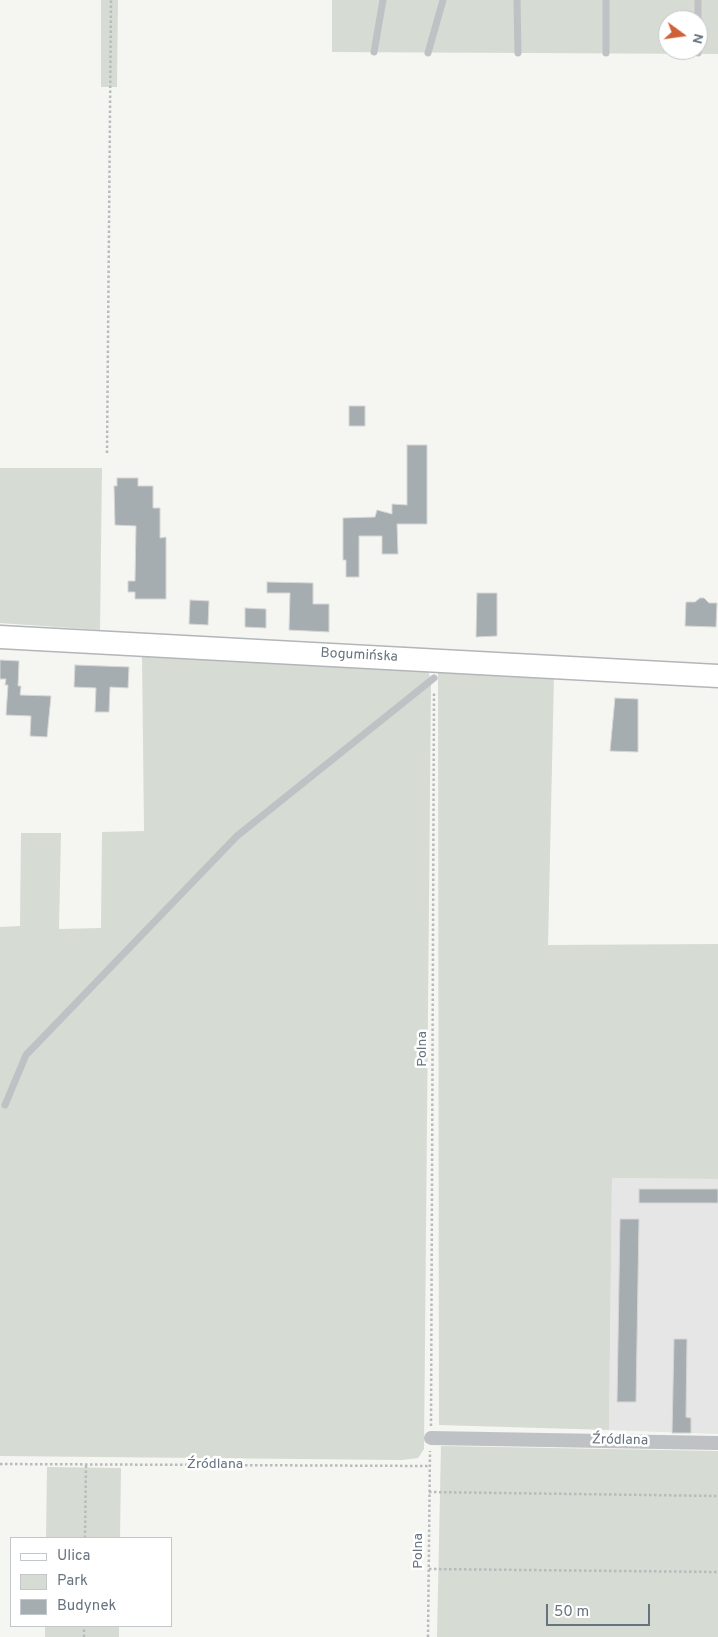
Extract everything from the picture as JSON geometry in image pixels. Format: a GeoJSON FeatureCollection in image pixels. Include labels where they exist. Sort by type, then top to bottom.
{"type":"FeatureCollection","features":[{"type":"Feature","properties":{"kind":"main road","name":"Bogumińska"},"geometry":{"type":"LineString","coordinates":[[0,637],[718,676]]}},
{"type":"Feature","properties":{"kind":"street","name":"Źródlana"},"geometry":{"type":"LineString","coordinates":[[431,1438],[718,1443]]}},
{"type":"Feature","properties":{"kind":"lane"},"geometry":{"type":"LineString","coordinates":[[374,52],[383,0]]}},
{"type":"Feature","properties":{"kind":"lane"},"geometry":{"type":"LineString","coordinates":[[428,53],[444,0]]}},
{"type":"Feature","properties":{"kind":"lane"},"geometry":{"type":"LineString","coordinates":[[517,0],[518,53]]}},
{"type":"Feature","properties":{"kind":"lane"},"geometry":{"type":"LineString","coordinates":[[606,0],[606,53]]}},
{"type":"Feature","properties":{"kind":"lane"},"geometry":{"type":"LineString","coordinates":[[4,1105],[26,1055],[236,836],[434,678]]}},
{"type":"Feature","properties":{"kind":"path"},"geometry":{"type":"LineString","coordinates":[[107,454],[111,0]]}},
{"type":"Feature","properties":{"kind":"path","name":"Polna"},"geometry":{"type":"LineString","coordinates":[[431,1438],[434,678]]}},
{"type":"Feature","properties":{"kind":"path","name":"Źródlana"},"geometry":{"type":"LineString","coordinates":[[0,1464],[429,1466]]}},
{"type":"Feature","properties":{"kind":"path"},"geometry":{"type":"LineString","coordinates":[[85,1537],[86,1464]]}},
{"type":"Feature","properties":{"kind":"path","name":"Polna"},"geometry":{"type":"LineString","coordinates":[[428,1637],[429,1466]]}},
{"type":"Feature","properties":{"kind":"path"},"geometry":{"type":"LineString","coordinates":[[429,1492],[718,1496]]}},
{"type":"Feature","properties":{"kind":"path"},"geometry":{"type":"LineString","coordinates":[[429,1568],[718,1572]]}},
{"type":"Feature","properties":{"kind":"shaded area"},"geometry":{"type":"Polygon","coordinates":[[[612,1178],[718,1179],[718,1434],[609,1430],[612,1178]]]}},
{"type":"Feature","properties":{"kind":"green space"},"geometry":{"type":"Polygon","coordinates":[[[101,0],[118,0],[117,87],[101,87],[101,0]]]}},
{"type":"Feature","properties":{"kind":"green space"},"geometry":{"type":"Polygon","coordinates":[[[332,0],[718,0],[718,54],[708,54],[708,10],[658,10],[658,54],[332,52],[332,0]]]}},
{"type":"Feature","properties":{"kind":"green space"},"geometry":{"type":"Polygon","coordinates":[[[0,468],[102,468],[100,630],[0,623],[0,468]]]}},
{"type":"Feature","properties":{"kind":"green space"},"geometry":{"type":"Polygon","coordinates":[[[142,653],[428,670],[431,681],[424,1449],[418,1458],[402,1460],[0,1456],[0,927],[20,926],[21,833],[61,833],[59,929],[101,928],[102,832],[144,831],[142,653]]]}},
{"type":"Feature","properties":{"kind":"green space"},"geometry":{"type":"Polygon","coordinates":[[[438,668],[554,675],[548,945],[718,944],[718,1179],[612,1178],[609,1430],[439,1425],[438,668]]]}},
{"type":"Feature","properties":{"kind":"green space"},"geometry":{"type":"Polygon","coordinates":[[[441,1446],[718,1451],[718,1637],[437,1637],[441,1446]]]}},
{"type":"Feature","properties":{"kind":"green space"},"geometry":{"type":"Polygon","coordinates":[[[47,1467],[121,1468],[120,1537],[46,1537],[47,1467]]]}},
{"type":"Feature","properties":{"kind":"green space"},"geometry":{"type":"Polygon","coordinates":[[[45,1627],[119,1627],[119,1637],[45,1637],[45,1627]]]}},
{"type":"Feature","properties":{"kind":"building"},"geometry":{"type":"Polygon","coordinates":[[[349,406],[365,406],[365,426],[349,426],[349,406]]]}},
{"type":"Feature","properties":{"kind":"building"},"geometry":{"type":"Polygon","coordinates":[[[407,445],[427,445],[427,524],[397,524],[398,554],[382,554],[382,536],[359,536],[359,577],[346,577],[346,560],[343,560],[343,518],[375,517],[377,510],[392,514],[392,504],[407,505],[407,445]]]}},
{"type":"Feature","properties":{"kind":"building"},"geometry":{"type":"Polygon","coordinates":[[[117,478],[138,478],[138,486],[153,486],[153,508],[160,508],[160,538],[166,537],[166,599],[135,599],[135,592],[128,592],[128,581],[135,581],[136,526],[115,525],[114,486],[117,486],[117,478]]]}},
{"type":"Feature","properties":{"kind":"building"},"geometry":{"type":"Polygon","coordinates":[[[267,582],[313,583],[313,604],[329,604],[329,632],[289,630],[290,593],[267,593],[267,582]]]}},
{"type":"Feature","properties":{"kind":"building"},"geometry":{"type":"Polygon","coordinates":[[[477,593],[497,593],[497,636],[476,637],[477,593]]]}},
{"type":"Feature","properties":{"kind":"building"},"geometry":{"type":"Polygon","coordinates":[[[700,598],[704,598],[709,603],[717,603],[716,627],[685,626],[686,602],[695,602],[700,598]]]}},
{"type":"Feature","properties":{"kind":"building"},"geometry":{"type":"Polygon","coordinates":[[[190,600],[209,601],[208,625],[189,624],[190,600]]]}},
{"type":"Feature","properties":{"kind":"building"},"geometry":{"type":"Polygon","coordinates":[[[245,608],[266,609],[266,628],[245,627],[245,608]]]}},
{"type":"Feature","properties":{"kind":"building"},"geometry":{"type":"Polygon","coordinates":[[[0,660],[19,661],[18,686],[21,686],[20,695],[51,696],[47,737],[30,736],[31,716],[6,715],[8,685],[5,685],[6,679],[0,679],[0,660]]]}},
{"type":"Feature","properties":{"kind":"building"},"geometry":{"type":"Polygon","coordinates":[[[75,665],[129,667],[128,688],[110,687],[109,712],[95,712],[96,688],[74,687],[75,665]]]}},
{"type":"Feature","properties":{"kind":"building"},"geometry":{"type":"Polygon","coordinates":[[[615,698],[638,699],[638,752],[610,751],[615,698]]]}},
{"type":"Feature","properties":{"kind":"building"},"geometry":{"type":"Polygon","coordinates":[[[639,1189],[718,1189],[718,1203],[639,1203],[639,1189]]]}},
{"type":"Feature","properties":{"kind":"building"},"geometry":{"type":"Polygon","coordinates":[[[620,1219],[639,1219],[636,1402],[617,1402],[620,1219]]]}},
{"type":"Feature","properties":{"kind":"building"},"geometry":{"type":"Polygon","coordinates":[[[674,1339],[687,1339],[686,1417],[691,1418],[691,1433],[672,1433],[674,1339]]]}}]}
